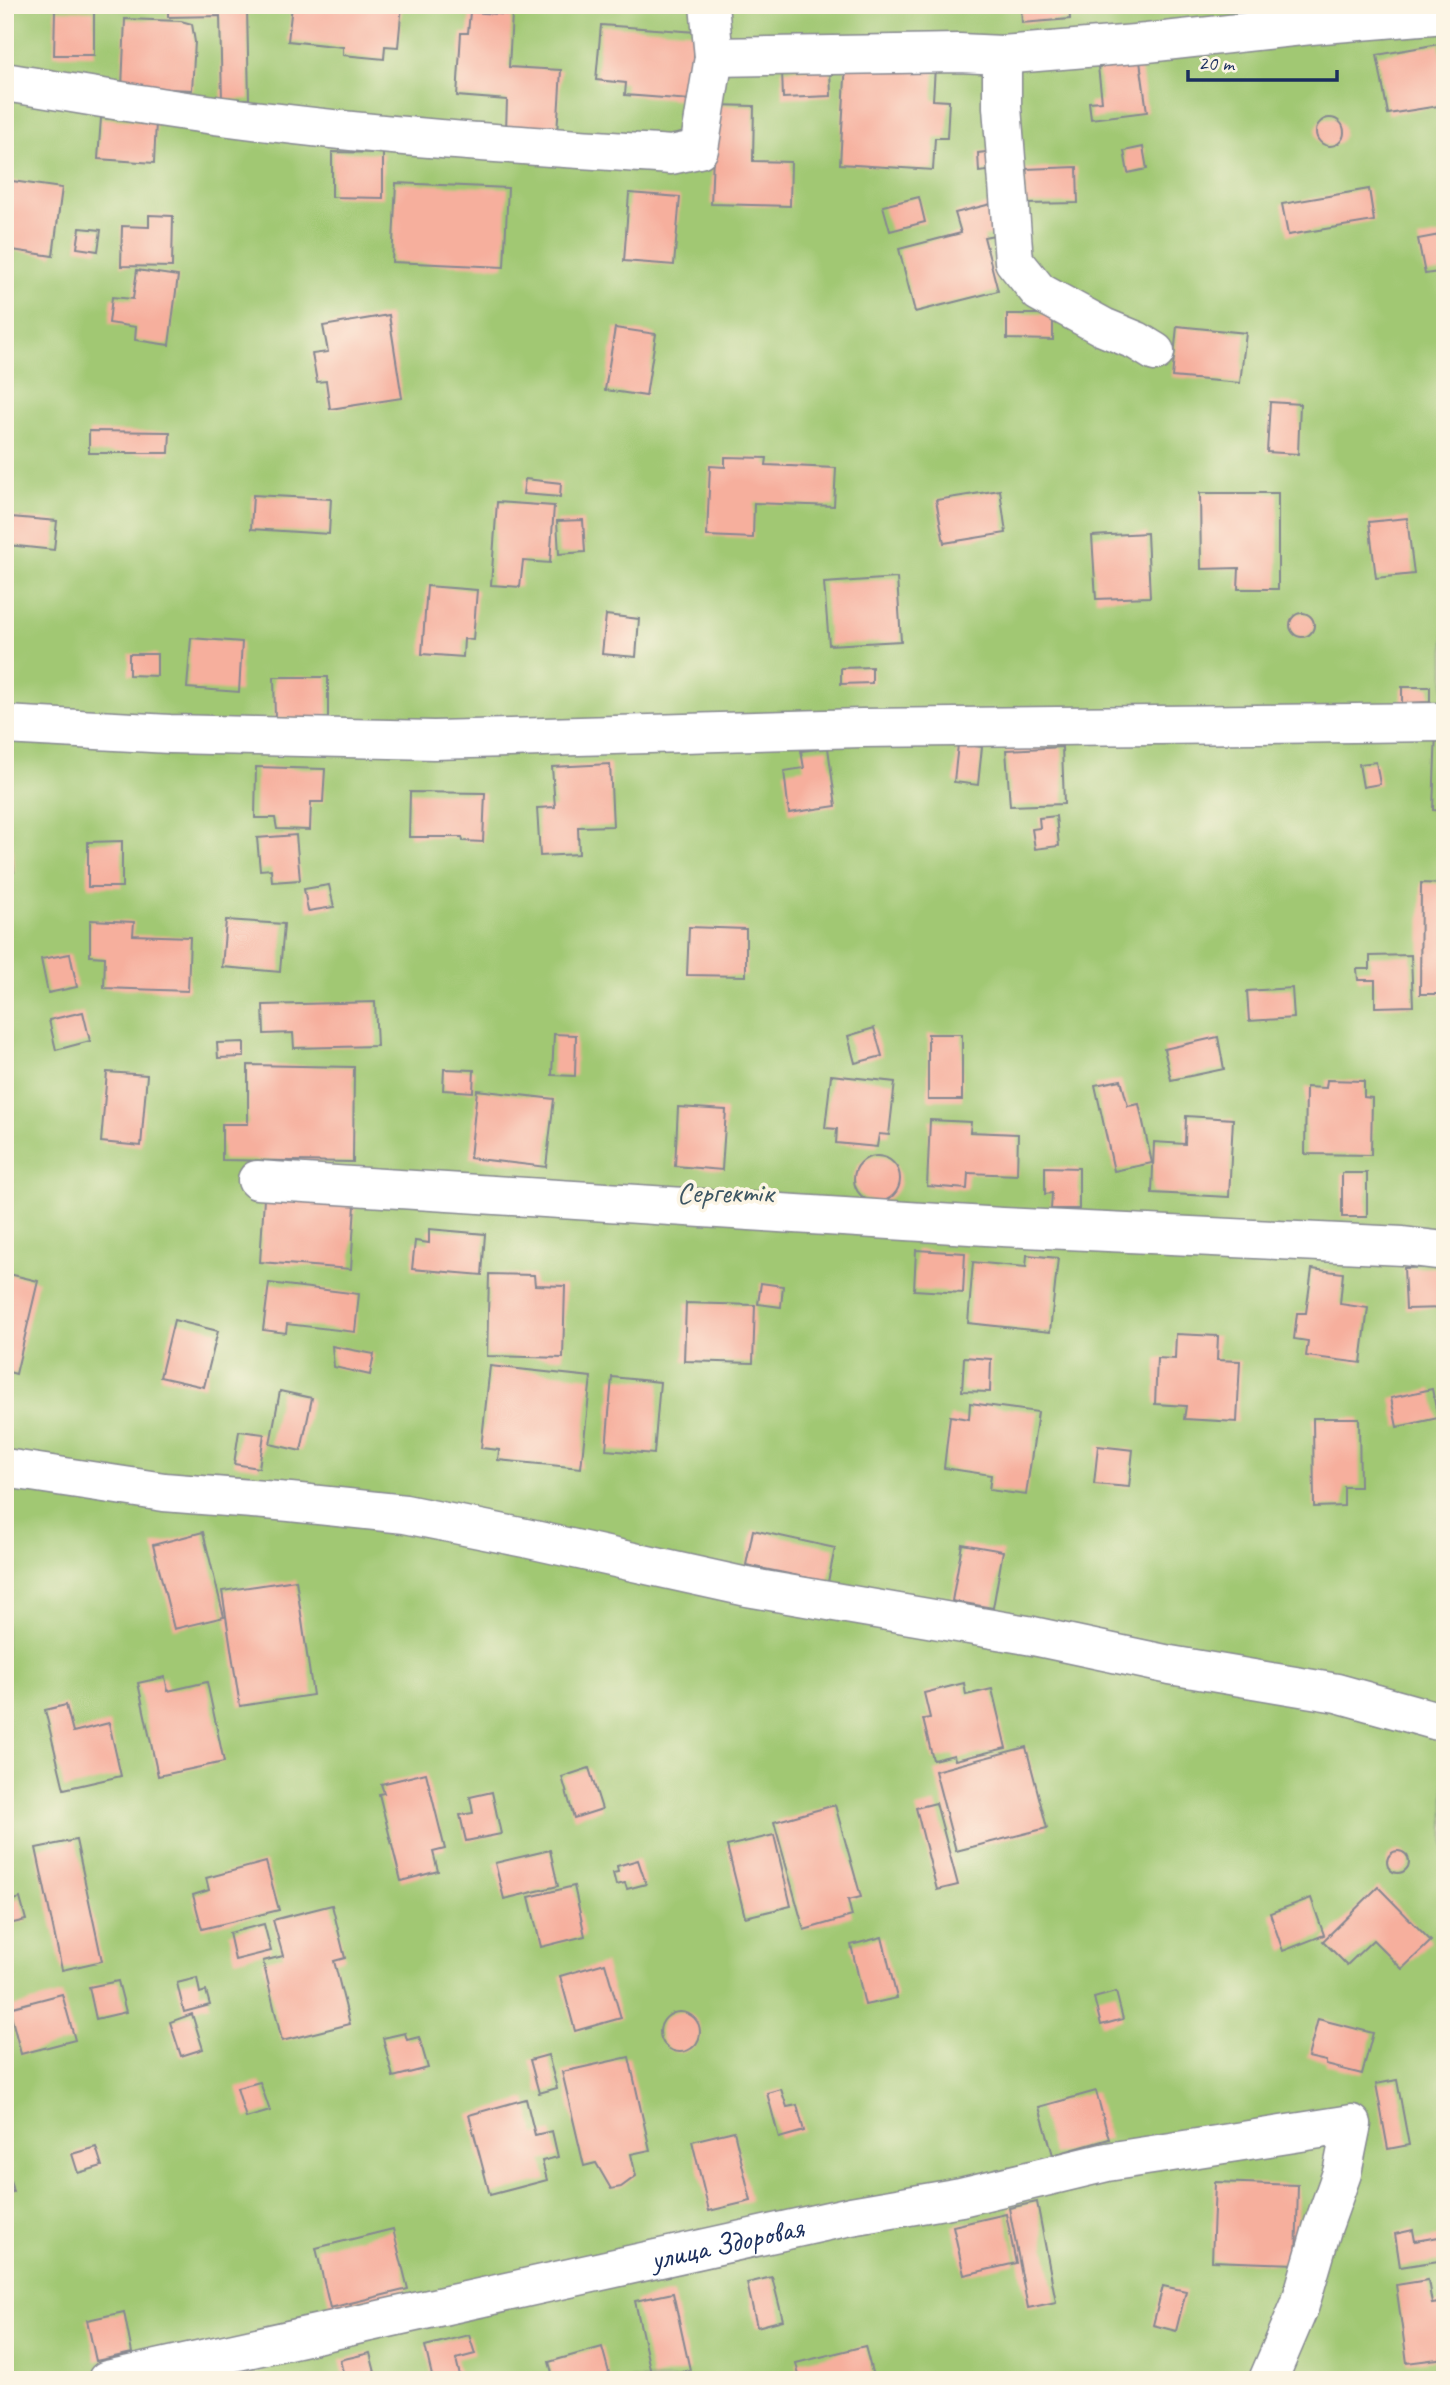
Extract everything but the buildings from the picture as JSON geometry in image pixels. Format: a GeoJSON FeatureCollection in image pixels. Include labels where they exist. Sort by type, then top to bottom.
{"type":"FeatureCollection","features":[{"type":"Feature","properties":{"kind":"street"},"geometry":{"type":"LineString","coordinates":[[5,82],[280,124],[671,155],[699,149],[714,57],[709,5]]}},
{"type":"Feature","properties":{"kind":"street"},"geometry":{"type":"LineString","coordinates":[[714,57],[960,53],[1002,55],[1445,14]]}},
{"type":"Feature","properties":{"kind":"street"},"geometry":{"type":"LineString","coordinates":[[1002,55],[1002,107],[1014,261],[1039,292],[1154,352]]}},
{"type":"Feature","properties":{"kind":"street"},"geometry":{"type":"LineString","coordinates":[[5,725],[170,734],[434,740],[862,728],[1445,722]]}},
{"type":"Feature","properties":{"kind":"street"},"geometry":{"type":"LineString","coordinates":[[257,1180],[1002,1227],[1403,1246],[1445,1251]]}},
{"type":"Feature","properties":{"kind":"street"},"geometry":{"type":"LineString","coordinates":[[5,1468],[163,1492],[405,1514],[747,1587],[1033,1636],[1170,1665],[1338,1693],[1445,1723]]}},
{"type":"Feature","properties":{"kind":"street","name":"улица Здоровая"},"geometry":{"type":"LineString","coordinates":[[107,2380],[851,2216],[961,2197],[1107,2162],[1352,2124],[1342,2173],[1300,2305],[1268,2380]]}},
{"type":"Feature","properties":{"kind":"green space","name":"Сергектік"},"geometry":{"type":"Polygon","coordinates":[[[5,5],[1445,5],[1445,2380],[5,2380],[5,5]]]}}]}
